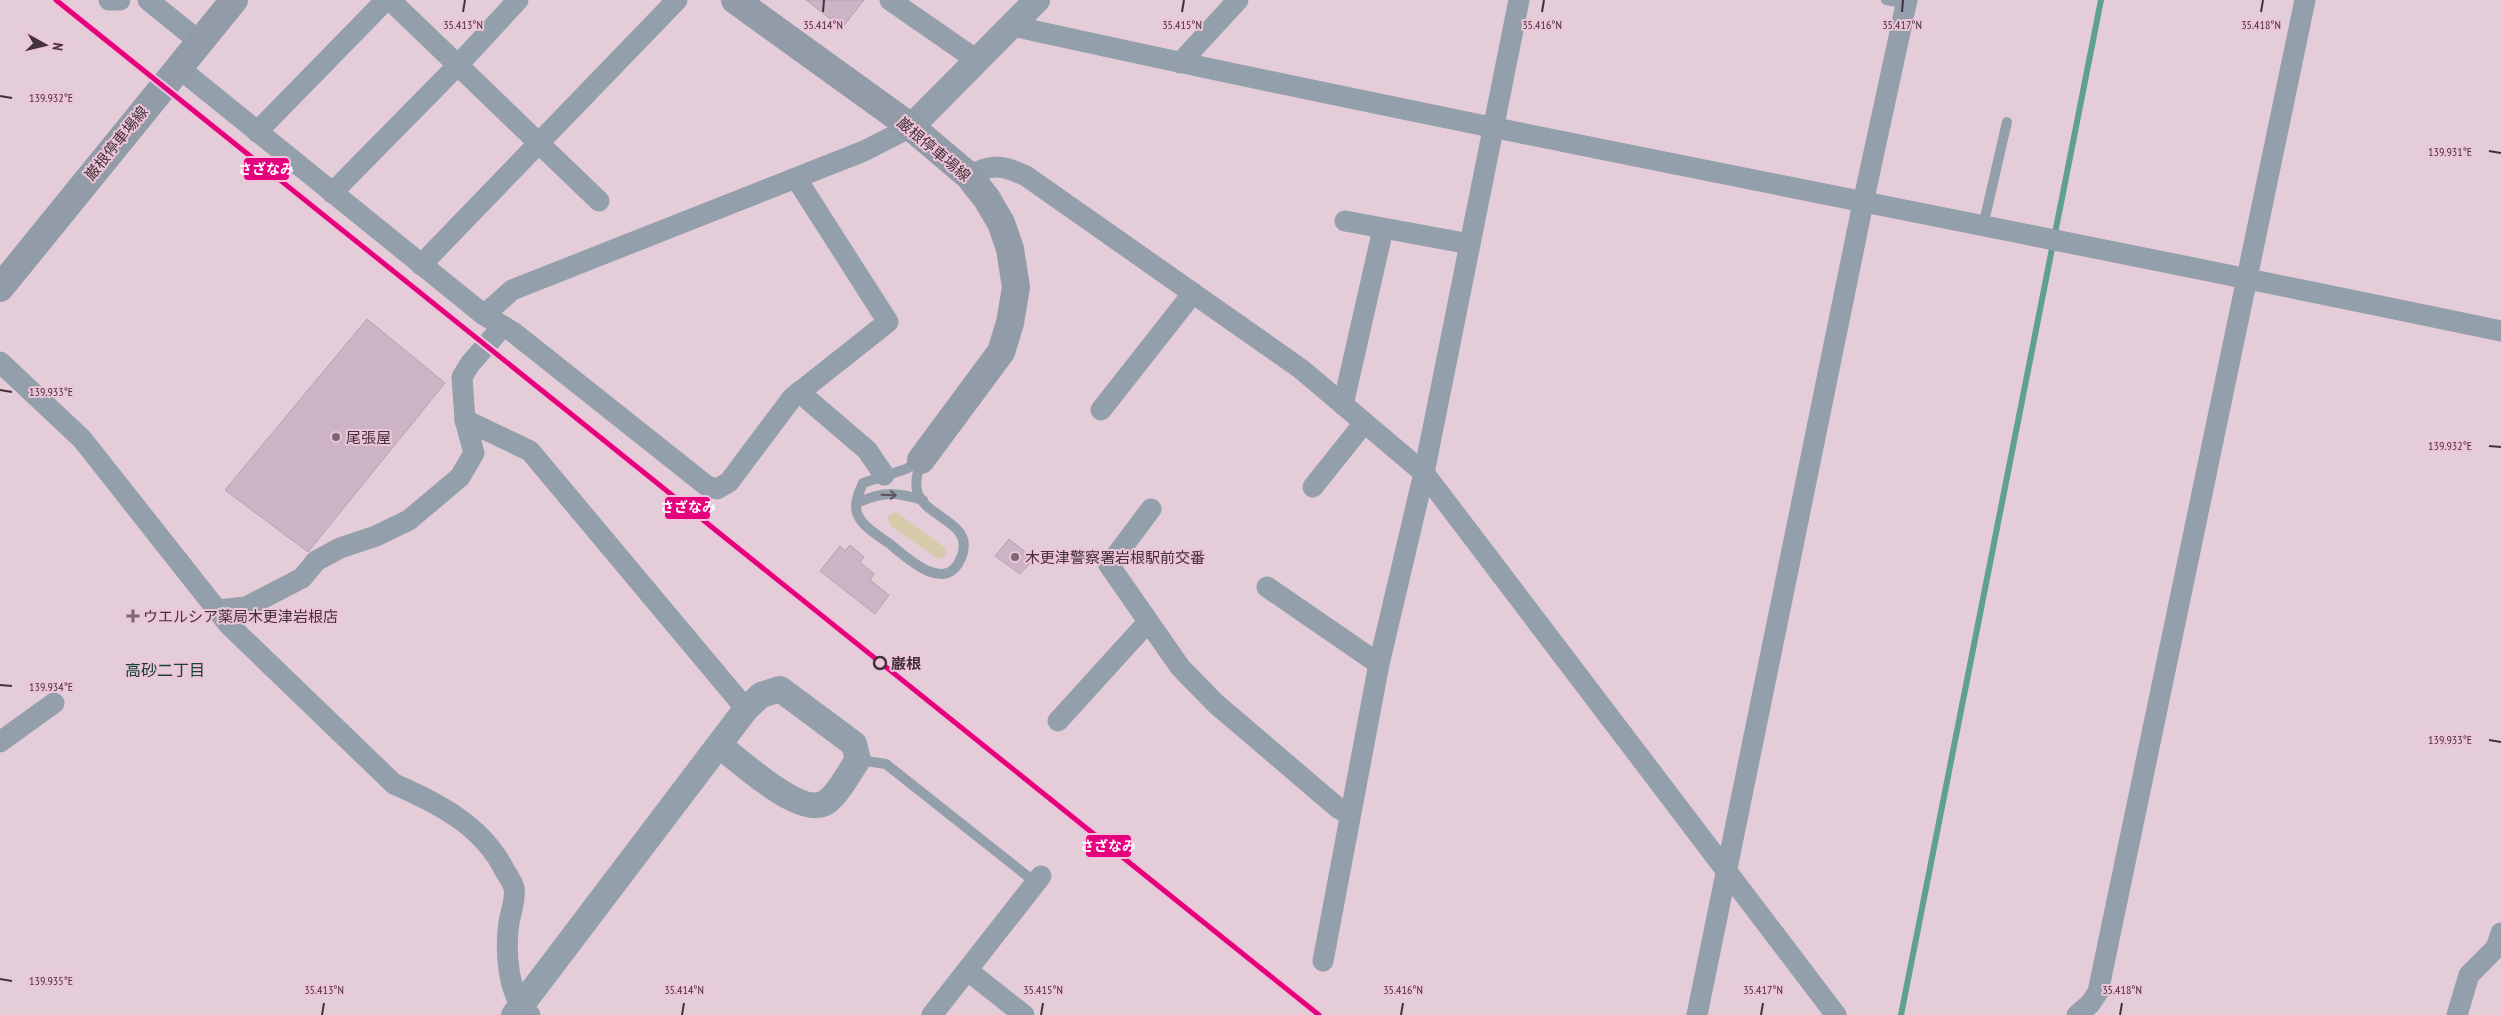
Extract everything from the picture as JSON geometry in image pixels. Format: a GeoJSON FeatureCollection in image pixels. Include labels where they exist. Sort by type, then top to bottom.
{"type":"FeatureCollection","features":[{"type":"Feature","properties":{"kind":"main road","name":"巌根停車場線"},"geometry":{"type":"LineString","coordinates":[[0,288],[234,0]]}},
{"type":"Feature","properties":{"kind":"main road","name":"巌根停車場線"},"geometry":{"type":"LineString","coordinates":[[735,0],[911,127],[969,176],[988,199],[1001,223],[1010,249],[1016,287],[1010,322],[1001,352],[921,460]]}},
{"type":"Feature","properties":{"kind":"street"},"geometry":{"type":"LineString","coordinates":[[109,0],[120,0]]}},
{"type":"Feature","properties":{"kind":"street"},"geometry":{"type":"LineString","coordinates":[[148,0],[200,42]]}},
{"type":"Feature","properties":{"kind":"street"},"geometry":{"type":"LineString","coordinates":[[257,132],[388,0],[599,201]]}},
{"type":"Feature","properties":{"kind":"street"},"geometry":{"type":"LineString","coordinates":[[332,193],[458,65],[518,0]]}},
{"type":"Feature","properties":{"kind":"street"},"geometry":{"type":"LineString","coordinates":[[421,265],[677,0]]}},
{"type":"Feature","properties":{"kind":"street"},"geometry":{"type":"LineString","coordinates":[[890,0],[978,61]]}},
{"type":"Feature","properties":{"kind":"street"},"geometry":{"type":"LineString","coordinates":[[484,315],[512,290],[864,151],[911,127],[1038,0]]}},
{"type":"Feature","properties":{"kind":"street"},"geometry":{"type":"LineString","coordinates":[[1180,63],[1238,0]]}},
{"type":"Feature","properties":{"kind":"street"},"geometry":{"type":"LineString","coordinates":[[1324,961],[1379,664],[1424,474],[1519,0]]}},
{"type":"Feature","properties":{"kind":"street"},"geometry":{"type":"LineString","coordinates":[[2077,1015],[2090,1004],[2098,992],[2305,0]]}},
{"type":"Feature","properties":{"kind":"street"},"geometry":{"type":"LineString","coordinates":[[1697,1015],[1863,203],[1900,1]]}},
{"type":"Feature","properties":{"kind":"street"},"geometry":{"type":"LineString","coordinates":[[1013,26],[1180,63],[1863,203],[2248,278],[2501,331]]}},
{"type":"Feature","properties":{"kind":"street"},"geometry":{"type":"LineString","coordinates":[[179,68],[484,315],[503,326],[707,486],[717,489],[729,482],[792,398],[888,322],[796,178]]}},
{"type":"Feature","properties":{"kind":"street"},"geometry":{"type":"LineString","coordinates":[[969,176],[987,166],[1009,168],[1026,176],[1301,369],[1424,474],[1836,1015]]}},
{"type":"Feature","properties":{"kind":"street"},"geometry":{"type":"LineString","coordinates":[[1345,221],[1470,244]]}},
{"type":"Feature","properties":{"kind":"street"},"geometry":{"type":"LineString","coordinates":[[1343,405],[1383,229]]}},
{"type":"Feature","properties":{"kind":"street"},"geometry":{"type":"LineString","coordinates":[[1101,410],[1193,293]]}},
{"type":"Feature","properties":{"kind":"street"},"geometry":{"type":"LineString","coordinates":[[218,610],[246,607],[302,578],[316,561],[340,548],[376,536],[409,520],[454,483],[474,453],[465,420],[462,377],[470,364],[503,326]]}},
{"type":"Feature","properties":{"kind":"street"},"geometry":{"type":"LineString","coordinates":[[0,362],[82,440],[229,625],[394,784],[422,796],[462,819],[496,853],[514,888],[507,948],[508,965],[521,1012]]}},
{"type":"Feature","properties":{"kind":"street"},"geometry":{"type":"LineString","coordinates":[[799,392],[867,450],[884,475]]}},
{"type":"Feature","properties":{"kind":"street"},"geometry":{"type":"LineString","coordinates":[[465,420],[530,451],[746,709]]}},
{"type":"Feature","properties":{"kind":"street"},"geometry":{"type":"LineString","coordinates":[[1314,487],[1364,423]]}},
{"type":"Feature","properties":{"kind":"street"},"geometry":{"type":"LineString","coordinates":[[1151,509],[1109,566],[1180,667],[1215,703],[1338,808],[1350,815]]}},
{"type":"Feature","properties":{"kind":"street"},"geometry":{"type":"LineString","coordinates":[[1267,587],[1379,664]]}},
{"type":"Feature","properties":{"kind":"street"},"geometry":{"type":"LineString","coordinates":[[1058,721],[1148,622]]}},
{"type":"Feature","properties":{"kind":"street"},"geometry":{"type":"LineString","coordinates":[[521,1012],[719,745],[746,709],[761,695],[780,689],[854,744],[858,760],[828,801],[814,806],[785,795],[719,745]]}},
{"type":"Feature","properties":{"kind":"street"},"geometry":{"type":"LineString","coordinates":[[0,742],[54,703]]}},
{"type":"Feature","properties":{"kind":"street"},"geometry":{"type":"LineString","coordinates":[[932,1015],[1038,880]]}},
{"type":"Feature","properties":{"kind":"street"},"geometry":{"type":"LineString","coordinates":[[2457,1015],[2469,975],[2496,948],[2501,933]]}},
{"type":"Feature","properties":{"kind":"street"},"geometry":{"type":"LineString","coordinates":[[967,970],[1024,1015]]}},
{"type":"Feature","properties":{"kind":"lane"},"geometry":{"type":"LineString","coordinates":[[1984,226],[2007,122]]}},
{"type":"Feature","properties":{"kind":"lane"},"geometry":{"type":"LineString","coordinates":[[921,460],[916,478],[918,494],[922,500],[958,529],[964,544],[962,558],[954,570],[943,574],[922,570],[865,525],[857,512],[858,496],[863,483],[906,469],[921,460]]}},
{"type":"Feature","properties":{"kind":"lane"},"geometry":{"type":"LineString","coordinates":[[857,503],[876,494],[892,494],[922,500]]}},
{"type":"Feature","properties":{"kind":"lane"},"geometry":{"type":"LineString","coordinates":[[858,760],[886,764],[1038,880]]}},
{"type":"Feature","properties":{"kind":"shaded area"},"geometry":{"type":"Polygon","coordinates":[[[896,512],[945,548],[946,556],[938,559],[890,525],[888,516],[896,512]]]}},
{"type":"Feature","properties":{"kind":"building"},"geometry":{"type":"Polygon","coordinates":[[[806,0],[864,0],[842,28],[806,0]]]}},
{"type":"Feature","properties":{"kind":"building","name":"尾張屋"},"geometry":{"type":"Polygon","coordinates":[[[367,319],[445,383],[308,552],[225,490],[367,319]]]}},
{"type":"Feature","properties":{"kind":"building"},"geometry":{"type":"Polygon","coordinates":[[[1009,539],[1034,559],[1020,574],[995,556],[1009,539]]]}},
{"type":"Feature","properties":{"kind":"building"},"geometry":{"type":"Polygon","coordinates":[[[850,545],[864,557],[860,562],[874,574],[870,580],[889,595],[875,614],[820,571],[840,546],[845,551],[850,545]]]}},
{"type":"Feature","properties":{"kind":"waterway"},"geometry":{"type":"LineString","coordinates":[[1901,1015],[2101,0]]}},
{"type":"Feature","properties":{"kind":"transit line","name":"さざなみ"},"geometry":{"type":"LineString","coordinates":[[56,0],[1319,1015]]}},
{"type":"Feature","properties":{"kind":"place","name":"尾張屋"},"geometry":{"type":"Point","coordinates":[336,437]}},
{"type":"Feature","properties":{"kind":"place","name":"木更津警察署岩根駅前交番"},"geometry":{"type":"Point","coordinates":[1015,557]}},
{"type":"Feature","properties":{"kind":"place","name":"ウエルシア薬局木更津岩根店"},"geometry":{"type":"Point","coordinates":[133,616]}},
{"type":"Feature","properties":{"kind":"place","name":"巌根"},"geometry":{"type":"Point","coordinates":[880,663]}},
{"type":"Feature","properties":{"kind":"district","name":"高砂二丁目"},"geometry":{"type":"Point","coordinates":[165,670]}}]}
